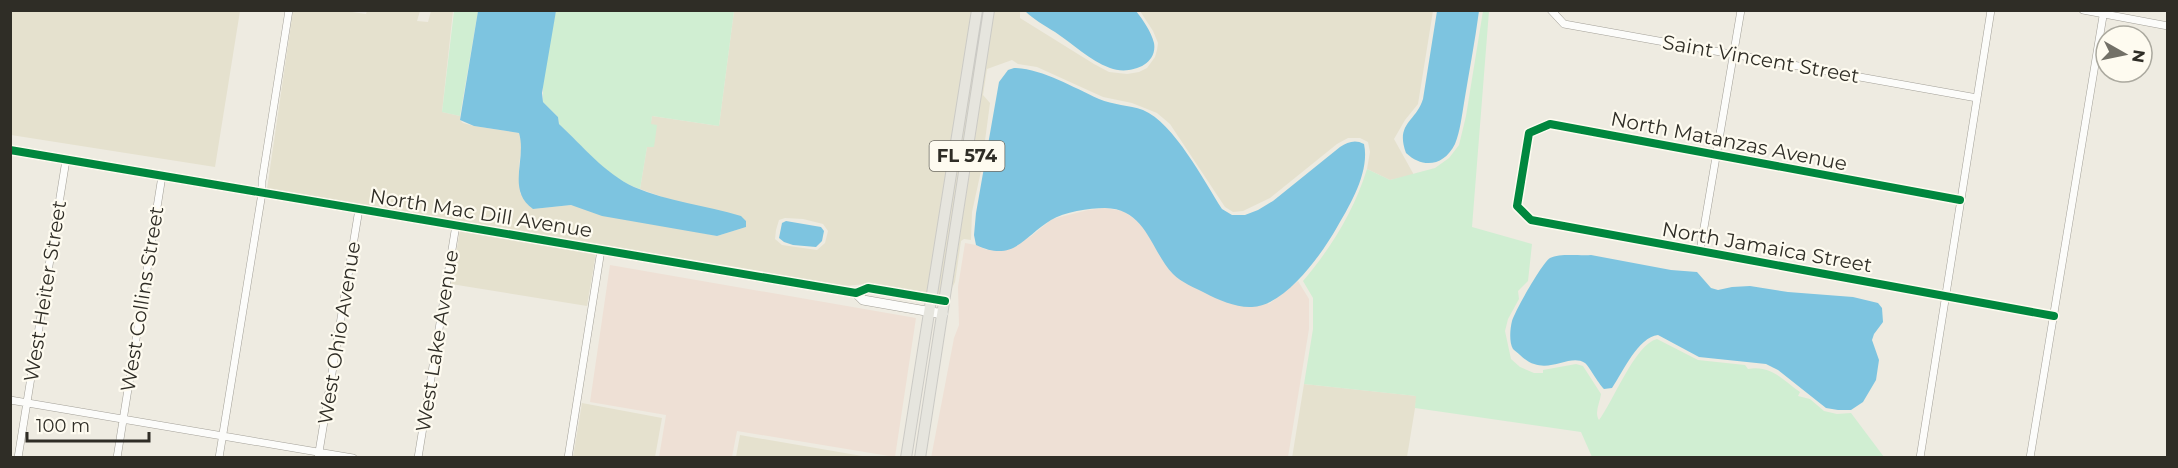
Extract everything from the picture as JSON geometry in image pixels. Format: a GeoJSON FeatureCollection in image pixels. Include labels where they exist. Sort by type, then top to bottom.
{"type":"FeatureCollection","features":[{"type":"Feature","properties":{"kind":"main road","name":"FL 574"},"geometry":{"type":"LineString","coordinates":[[906,458],[977,10]]}},
{"type":"Feature","properties":{"kind":"main road","name":"FL 574"},"geometry":{"type":"LineString","coordinates":[[920,458],[989,10]]}},
{"type":"Feature","properties":{"kind":"street"},"geometry":{"type":"LineString","coordinates":[[219,458],[289,10]]}},
{"type":"Feature","properties":{"kind":"street","name":"Saint Vincent Street"},"geometry":{"type":"LineString","coordinates":[[1551,10],[1564,24],[1977,98]]}},
{"type":"Feature","properties":{"kind":"street"},"geometry":{"type":"LineString","coordinates":[[1701,251],[1741,10]]}},
{"type":"Feature","properties":{"kind":"street"},"geometry":{"type":"LineString","coordinates":[[1920,458],[1991,10]]}},
{"type":"Feature","properties":{"kind":"street"},"geometry":{"type":"LineString","coordinates":[[2083,10],[2168,26]]}},
{"type":"Feature","properties":{"kind":"street"},"geometry":{"type":"LineString","coordinates":[[2030,458],[2103,12]]}},
{"type":"Feature","properties":{"kind":"street","name":"North Matanzas Avenue"},"geometry":{"type":"LineString","coordinates":[[1523,168],[1529,133],[1550,124],[1960,200]]}},
{"type":"Feature","properties":{"kind":"street","name":"North Mac Dill Avenue"},"geometry":{"type":"LineString","coordinates":[[10,150],[856,292],[868,288],[945,301]]}},
{"type":"Feature","properties":{"kind":"street","name":"West Heiter Street"},"geometry":{"type":"LineString","coordinates":[[18,458],[66,160]]}},
{"type":"Feature","properties":{"kind":"street","name":"North Jamaica Street"},"geometry":{"type":"LineString","coordinates":[[1523,168],[1517,206],[1531,220],[2054,316]]}},
{"type":"Feature","properties":{"kind":"street","name":"West Collins Street"},"geometry":{"type":"LineString","coordinates":[[117,458],[162,176]]}},
{"type":"Feature","properties":{"kind":"street","name":"West Ohio Avenue"},"geometry":{"type":"LineString","coordinates":[[319,455],[359,209]]}},
{"type":"Feature","properties":{"kind":"street","name":"West Lake Avenue"},"geometry":{"type":"LineString","coordinates":[[418,458],[456,225]]}},
{"type":"Feature","properties":{"kind":"street"},"geometry":{"type":"LineString","coordinates":[[568,458],[601,250]]}},
{"type":"Feature","properties":{"kind":"street","name":"North Mac Dill Avenue"},"geometry":{"type":"LineString","coordinates":[[856,292],[863,300],[943,314]]}},
{"type":"Feature","properties":{"kind":"street"},"geometry":{"type":"LineString","coordinates":[[10,400],[223,436],[319,455],[353,458]]}},
{"type":"Feature","properties":{"kind":"shaded area"},"geometry":{"type":"Polygon","coordinates":[[[338,10],[366,14],[367,11],[420,11],[417,21],[428,22],[431,11],[453,11],[442,112],[460,116],[463,123],[474,126],[519,133],[522,142],[519,166],[520,193],[533,209],[571,205],[717,236],[746,227],[720,212],[671,200],[640,189],[652,116],[719,126],[734,11],[973,11],[928,294],[865,284],[845,286],[267,189],[293,11],[338,10]],[[803,219],[779,220],[775,239],[782,245],[817,250],[825,243],[828,231],[823,224],[803,219]]]}},
{"type":"Feature","properties":{"kind":"shaded area"},"geometry":{"type":"Polygon","coordinates":[[[10,11],[240,11],[215,167],[11,135],[10,11]]]}},
{"type":"Feature","properties":{"kind":"shaded area"},"geometry":{"type":"Polygon","coordinates":[[[982,11],[984,11],[941,296],[937,296],[982,11]]]}},
{"type":"Feature","properties":{"kind":"shaded area"},"geometry":{"type":"Polygon","coordinates":[[[994,11],[1020,11],[1020,18],[1094,64],[1109,72],[1127,74],[1147,68],[1157,50],[1158,43],[1153,31],[1140,11],[1433,11],[1418,104],[1394,139],[1414,175],[1390,180],[1367,169],[1370,152],[1368,142],[1360,138],[1348,138],[1337,144],[1270,198],[1243,211],[1233,212],[1225,207],[1170,124],[1157,113],[1132,103],[1103,97],[1037,67],[1018,64],[1012,60],[987,69],[983,95],[990,103],[981,171],[972,212],[971,240],[961,241],[955,282],[952,288],[994,11]]]}},
{"type":"Feature","properties":{"kind":"shaded area"},"geometry":{"type":"Polygon","coordinates":[[[1105,208],[1123,211],[1135,219],[1148,232],[1156,248],[1269,304],[1298,281],[1309,299],[1309,329],[1288,457],[931,458],[954,338],[959,325],[958,287],[965,243],[987,250],[1030,237],[1052,219],[1105,208]]]}},
{"type":"Feature","properties":{"kind":"shaded area"},"geometry":{"type":"Polygon","coordinates":[[[460,230],[596,253],[587,306],[451,284],[460,230]]]}},
{"type":"Feature","properties":{"kind":"shaded area"},"geometry":{"type":"Polygon","coordinates":[[[610,265],[916,318],[895,457],[737,431],[732,457],[659,457],[666,415],[590,402],[610,265]]]}},
{"type":"Feature","properties":{"kind":"shaded area"},"geometry":{"type":"Polygon","coordinates":[[[1304,384],[1417,396],[1407,457],[1292,458],[1304,384]]]}},
{"type":"Feature","properties":{"kind":"shaded area"},"geometry":{"type":"Polygon","coordinates":[[[582,403],[662,418],[655,457],[573,457],[582,403]]]}},
{"type":"Feature","properties":{"kind":"shaded area"},"geometry":{"type":"Polygon","coordinates":[[[740,435],[868,457],[736,457],[740,435]]]}},
{"type":"Feature","properties":{"kind":"green space"},"geometry":{"type":"Polygon","coordinates":[[[454,11],[478,11],[460,116],[442,112],[454,11]]]}},
{"type":"Feature","properties":{"kind":"green space"},"geometry":{"type":"Polygon","coordinates":[[[556,11],[734,11],[719,126],[652,116],[651,124],[657,125],[654,147],[647,147],[640,189],[606,170],[559,124],[558,117],[543,102],[543,76],[556,11]]]}},
{"type":"Feature","properties":{"kind":"green space"},"geometry":{"type":"Polygon","coordinates":[[[1483,11],[1489,11],[1472,227],[1532,244],[1528,281],[1518,291],[1519,299],[1508,319],[1505,331],[1511,359],[1520,367],[1534,373],[1543,373],[1543,370],[1576,364],[1583,366],[1601,394],[1597,411],[1599,420],[1633,362],[1649,343],[1657,339],[1698,360],[1745,365],[1748,369],[1770,371],[1800,392],[1798,396],[1810,399],[1824,411],[1837,414],[1851,413],[1884,457],[1592,457],[1581,432],[1415,408],[1416,396],[1304,384],[1313,329],[1313,298],[1303,281],[1341,228],[1362,185],[1367,169],[1390,180],[1435,168],[1449,158],[1459,145],[1483,11]]]}},
{"type":"Feature","properties":{"kind":"water"},"geometry":{"type":"Polygon","coordinates":[[[478,11],[556,11],[542,93],[543,102],[558,117],[559,124],[603,167],[623,181],[660,196],[741,216],[746,221],[746,227],[717,236],[602,216],[571,205],[533,209],[525,201],[519,183],[521,143],[519,133],[474,126],[460,120],[478,11]]]}},
{"type":"Feature","properties":{"kind":"water"},"geometry":{"type":"Polygon","coordinates":[[[1025,11],[1136,11],[1151,34],[1154,51],[1151,58],[1140,67],[1125,70],[1110,68],[1088,56],[1025,11]]]}},
{"type":"Feature","properties":{"kind":"water"},"geometry":{"type":"Polygon","coordinates":[[[1437,11],[1479,11],[1457,139],[1445,157],[1433,163],[1426,163],[1406,153],[1403,135],[1423,99],[1437,11]]]}},
{"type":"Feature","properties":{"kind":"water"},"geometry":{"type":"Polygon","coordinates":[[[1014,68],[1047,75],[1099,99],[1143,110],[1155,117],[1177,140],[1222,209],[1232,215],[1245,215],[1273,201],[1340,147],[1355,141],[1364,144],[1365,155],[1358,188],[1341,220],[1312,265],[1277,298],[1252,307],[1222,301],[1180,280],[1165,264],[1139,223],[1130,215],[1119,210],[1092,209],[1063,215],[1051,220],[1017,246],[1000,251],[989,250],[976,245],[974,235],[976,213],[999,82],[1008,70],[1014,68]]]}},
{"type":"Feature","properties":{"kind":"water"},"geometry":{"type":"Polygon","coordinates":[[[786,221],[821,227],[824,231],[822,241],[816,247],[784,242],[779,238],[782,223],[786,221]]]}},
{"type":"Feature","properties":{"kind":"water"},"geometry":{"type":"Polygon","coordinates":[[[1564,255],[1591,255],[1671,270],[1697,272],[1711,288],[1718,290],[1750,286],[1788,292],[1853,297],[1878,303],[1882,308],[1883,322],[1872,340],[1879,360],[1876,380],[1863,402],[1851,410],[1826,408],[1778,370],[1766,364],[1699,357],[1658,335],[1651,337],[1638,348],[1612,388],[1604,389],[1585,363],[1571,361],[1547,366],[1529,362],[1513,349],[1510,335],[1512,321],[1529,288],[1550,258],[1564,255]]]}},
{"type":"Feature","properties":{"kind":"cycle path"},"geometry":{"type":"LineString","coordinates":[[1960,200],[1550,124],[1529,133],[1517,206],[1531,220],[2054,316]]}},
{"type":"Feature","properties":{"kind":"cycle path"},"geometry":{"type":"LineString","coordinates":[[10,150],[856,293],[868,288],[945,301]]}}]}
